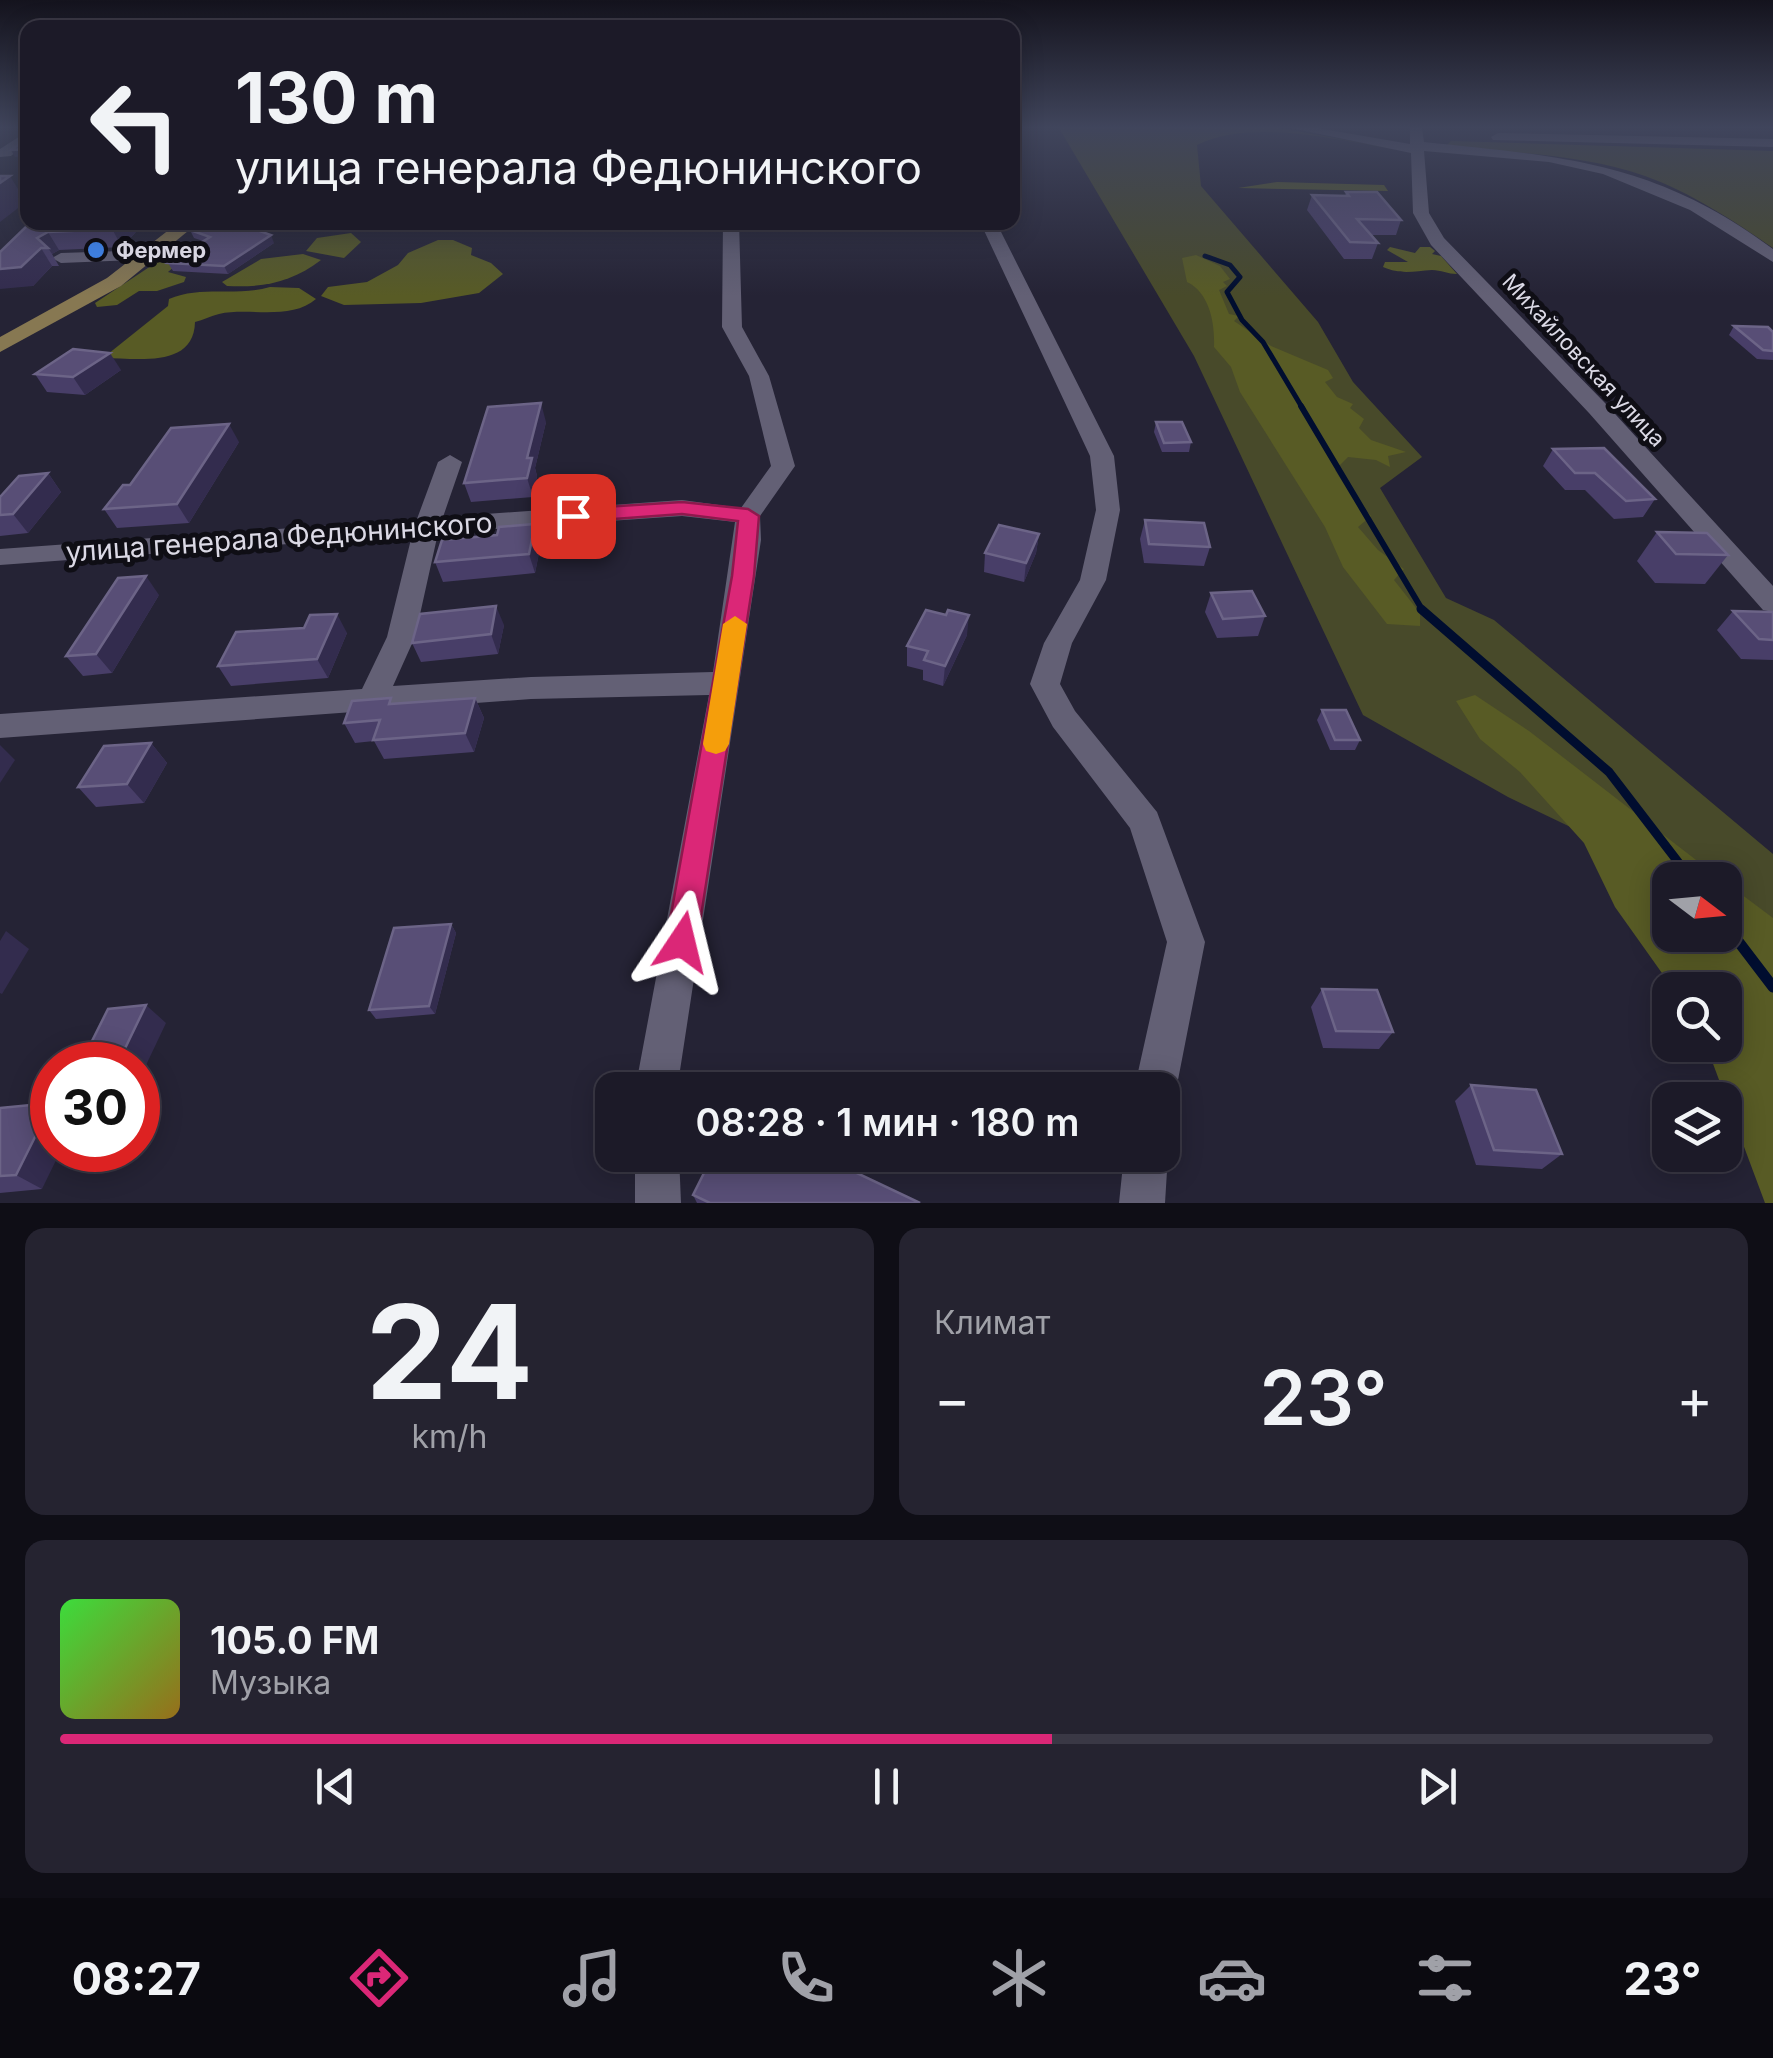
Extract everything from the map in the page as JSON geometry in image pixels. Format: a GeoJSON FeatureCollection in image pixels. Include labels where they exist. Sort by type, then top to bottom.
{"type":"FeatureCollection","features":[{"type":"Feature","properties":{"kind":"main road"},"geometry":{"type":"LineString","coordinates":[[0,346],[114,282],[182,230]]}},
{"type":"Feature","properties":{"kind":"street","name":"Михайловская улица"},"geometry":{"type":"LineString","coordinates":[[1419,184],[1421,213],[1436,241],[1597,408],[1773,603]]}},
{"type":"Feature","properties":{"kind":"street"},"geometry":{"type":"LineString","coordinates":[[1640,184],[1749,238],[1773,257]]}},
{"type":"Feature","properties":{"kind":"street"},"geometry":{"type":"LineString","coordinates":[[659,1072],[726,683],[748,540],[748,516],[783,466],[760,376],[732,327],[731,230]]}},
{"type":"Feature","properties":{"kind":"street"},"geometry":{"type":"LineString","coordinates":[[992,230],[1102,456],[1108,510],[1093,580],[1058,642],[1045,684],[1064,719],[1146,822],[1186,942],[1158,1072]]}},
{"type":"Feature","properties":{"kind":"street"},"geometry":{"type":"LineString","coordinates":[[61,258],[152,254]]}},
{"type":"Feature","properties":{"kind":"street"},"geometry":{"type":"LineString","coordinates":[[372,700],[401,637],[427,526],[450,462]]}},
{"type":"Feature","properties":{"kind":"street","name":"улица генерала Федюнинского"},"geometry":{"type":"LineString","coordinates":[[0,557],[682,508],[748,516]]}},
{"type":"Feature","properties":{"kind":"street"},"geometry":{"type":"LineString","coordinates":[[0,726],[531,688],[726,683]]}},
{"type":"Feature","properties":{"kind":"street"},"geometry":{"type":"LineString","coordinates":[[657,1172],[658,1203]]}},
{"type":"Feature","properties":{"kind":"street"},"geometry":{"type":"LineString","coordinates":[[1142,1203],[1145,1172]]}},
{"type":"Feature","properties":{"kind":"green space"},"geometry":{"type":"Polygon","coordinates":[[[1092,184],[1201,184],[1318,322],[1353,382],[1422,457],[1380,488],[1446,598],[1494,620],[1773,854],[1773,924],[1742,909],[1742,862],[1652,862],[1652,866],[1508,797],[1363,715],[1194,356],[1092,184]]]}},
{"type":"Feature","properties":{"kind":"green space"},"geometry":{"type":"Polygon","coordinates":[[[1263,184],[1353,184],[1384,185],[1388,191],[1238,188],[1263,184]]]}},
{"type":"Feature","properties":{"kind":"green space"},"geometry":{"type":"Polygon","coordinates":[[[1664,184],[1773,184],[1773,248],[1727,218],[1664,184]]]}},
{"type":"Feature","properties":{"kind":"green space"},"geometry":{"type":"Polygon","coordinates":[[[351,233],[361,242],[344,258],[306,251],[317,238],[351,233]]]}},
{"type":"Feature","properties":{"kind":"green space"},"geometry":{"type":"Polygon","coordinates":[[[438,240],[453,240],[472,248],[471,255],[491,263],[503,274],[479,293],[421,303],[344,305],[321,296],[328,287],[367,282],[398,265],[408,253],[438,240]]]}},
{"type":"Feature","properties":{"kind":"green space"},"geometry":{"type":"Polygon","coordinates":[[[1390,247],[1415,253],[1420,247],[1430,247],[1435,251],[1432,254],[1441,256],[1457,274],[1432,270],[1402,272],[1383,267],[1385,262],[1408,262],[1387,250],[1390,247]]]}},
{"type":"Feature","properties":{"kind":"green space"},"geometry":{"type":"Polygon","coordinates":[[[186,248],[195,249],[168,272],[186,277],[184,282],[157,291],[139,291],[117,305],[97,307],[95,303],[166,256],[186,248]]]}},
{"type":"Feature","properties":{"kind":"green space"},"geometry":{"type":"Polygon","coordinates":[[[303,254],[321,260],[277,282],[227,286],[222,282],[261,259],[303,254]]]}},
{"type":"Feature","properties":{"kind":"green space"},"geometry":{"type":"Polygon","coordinates":[[[1196,255],[1220,266],[1230,279],[1219,290],[1229,314],[1239,316],[1234,321],[1271,346],[1328,370],[1333,378],[1325,382],[1337,397],[1353,404],[1350,408],[1364,419],[1359,428],[1371,440],[1406,452],[1388,456],[1390,467],[1376,460],[1348,457],[1335,470],[1352,497],[1371,516],[1358,527],[1378,550],[1404,569],[1394,580],[1420,613],[1420,626],[1387,624],[1343,567],[1325,527],[1240,392],[1231,367],[1214,347],[1210,310],[1201,294],[1187,282],[1182,258],[1196,255]]]}},
{"type":"Feature","properties":{"kind":"green space"},"geometry":{"type":"Polygon","coordinates":[[[299,288],[316,299],[294,310],[230,312],[195,322],[185,347],[161,358],[103,358],[168,306],[169,299],[194,293],[299,288]]]}},
{"type":"Feature","properties":{"kind":"green space"},"geometry":{"type":"Polygon","coordinates":[[[1475,695],[1529,731],[1699,862],[1652,862],[1652,952],[1742,952],[1742,895],[1773,918],[1773,1203],[1765,1203],[1742,1141],[1742,1082],[1720,1082],[1712,1062],[1742,1062],[1742,972],[1661,972],[1615,907],[1584,843],[1520,772],[1480,739],[1456,701],[1475,695]]]}},
{"type":"Feature","properties":{"kind":"building"},"geometry":{"type":"Polygon","coordinates":[[[1346,192],[1377,192],[1401,220],[1357,219],[1378,243],[1350,242],[1312,195],[1349,196],[1346,192]]]}},
{"type":"Feature","properties":{"kind":"building"},"geometry":{"type":"Polygon","coordinates":[[[23,230],[91,230],[48,232],[37,238],[48,248],[41,248],[21,267],[0,269],[0,252],[23,230]]]}},
{"type":"Feature","properties":{"kind":"building"},"geometry":{"type":"Polygon","coordinates":[[[190,230],[257,230],[271,235],[224,266],[168,263],[210,237],[190,230]]]}},
{"type":"Feature","properties":{"kind":"building"},"geometry":{"type":"Polygon","coordinates":[[[1734,326],[1768,327],[1773,332],[1773,351],[1763,350],[1734,326]]]}},
{"type":"Feature","properties":{"kind":"building"},"geometry":{"type":"Polygon","coordinates":[[[73,349],[110,353],[73,377],[35,374],[73,349]]]}},
{"type":"Feature","properties":{"kind":"building"},"geometry":{"type":"Polygon","coordinates":[[[541,403],[527,458],[532,458],[527,478],[464,483],[488,407],[541,403]]]}},
{"type":"Feature","properties":{"kind":"building"},"geometry":{"type":"Polygon","coordinates":[[[1156,422],[1182,422],[1191,442],[1164,443],[1156,422]]]}},
{"type":"Feature","properties":{"kind":"building"},"geometry":{"type":"Polygon","coordinates":[[[229,424],[177,504],[104,509],[123,485],[130,485],[171,428],[229,424]]]}},
{"type":"Feature","properties":{"kind":"building"},"geometry":{"type":"Polygon","coordinates":[[[1604,448],[1655,499],[1626,501],[1595,473],[1575,473],[1553,449],[1604,448]]]}},
{"type":"Feature","properties":{"kind":"building"},"geometry":{"type":"Polygon","coordinates":[[[48,473],[13,514],[0,515],[0,497],[19,476],[48,473]]]}},
{"type":"Feature","properties":{"kind":"building"},"geometry":{"type":"Polygon","coordinates":[[[1145,520],[1204,523],[1210,547],[1149,544],[1145,520]]]}},
{"type":"Feature","properties":{"kind":"building"},"geometry":{"type":"Polygon","coordinates":[[[535,524],[529,554],[435,562],[442,540],[497,535],[499,527],[535,524]]]}},
{"type":"Feature","properties":{"kind":"building"},"geometry":{"type":"Polygon","coordinates":[[[999,525],[1039,534],[1026,563],[985,553],[999,525]]]}},
{"type":"Feature","properties":{"kind":"building"},"geometry":{"type":"Polygon","coordinates":[[[1657,532],[1707,533],[1728,555],[1676,554],[1657,532]]]}},
{"type":"Feature","properties":{"kind":"building"},"geometry":{"type":"Polygon","coordinates":[[[146,576],[96,654],[66,656],[118,578],[146,576]]]}},
{"type":"Feature","properties":{"kind":"building"},"geometry":{"type":"Polygon","coordinates":[[[1252,591],[1265,616],[1223,619],[1211,593],[1252,591]]]}},
{"type":"Feature","properties":{"kind":"building"},"geometry":{"type":"Polygon","coordinates":[[[496,606],[491,634],[412,643],[420,614],[496,606]]]}},
{"type":"Feature","properties":{"kind":"building"},"geometry":{"type":"Polygon","coordinates":[[[926,610],[969,615],[945,666],[924,660],[928,651],[907,646],[926,610]]]}},
{"type":"Feature","properties":{"kind":"building"},"geometry":{"type":"Polygon","coordinates":[[[1733,611],[1773,612],[1773,640],[1759,639],[1733,611]]]}},
{"type":"Feature","properties":{"kind":"building"},"geometry":{"type":"Polygon","coordinates":[[[337,614],[317,659],[218,666],[236,632],[304,628],[310,615],[337,614]]]}},
{"type":"Feature","properties":{"kind":"building"},"geometry":{"type":"Polygon","coordinates":[[[391,698],[389,704],[475,698],[465,733],[373,740],[380,720],[344,723],[352,701],[391,698]]]}},
{"type":"Feature","properties":{"kind":"building"},"geometry":{"type":"Polygon","coordinates":[[[1322,710],[1346,710],[1360,740],[1335,740],[1322,710]]]}},
{"type":"Feature","properties":{"kind":"building"},"geometry":{"type":"Polygon","coordinates":[[[151,743],[127,784],[78,787],[104,746],[151,743]]]}},
{"type":"Feature","properties":{"kind":"building"},"geometry":{"type":"Polygon","coordinates":[[[451,924],[429,1006],[369,1010],[394,928],[451,924]]]}},
{"type":"Feature","properties":{"kind":"building"},"geometry":{"type":"Polygon","coordinates":[[[1322,989],[1377,990],[1393,1032],[1336,1031],[1322,989]]]}},
{"type":"Feature","properties":{"kind":"building"},"geometry":{"type":"Polygon","coordinates":[[[146,1005],[128,1042],[92,1042],[108,1009],[146,1005]]]}},
{"type":"Feature","properties":{"kind":"building"},"geometry":{"type":"Polygon","coordinates":[[[1471,1085],[1536,1090],[1562,1154],[1494,1150],[1471,1085]]]}},
{"type":"Feature","properties":{"kind":"building"},"geometry":{"type":"Polygon","coordinates":[[[30,1105],[30,1147],[16,1175],[0,1176],[0,1108],[30,1105]]]}},
{"type":"Feature","properties":{"kind":"building"},"geometry":{"type":"Polygon","coordinates":[[[704,1172],[855,1172],[920,1203],[710,1203],[693,1195],[704,1172]]]}},
{"type":"Feature","properties":{"kind":"waterway"},"geometry":{"type":"LineString","coordinates":[[1205,256],[1230,265],[1240,277],[1227,292],[1303,409]]}},
{"type":"Feature","properties":{"kind":"waterway"},"geometry":{"type":"LineString","coordinates":[[1301,406],[1423,610]]}},
{"type":"Feature","properties":{"kind":"waterway"},"geometry":{"type":"LineString","coordinates":[[1423,610],[1609,772],[1678,862]]}},
{"type":"Feature","properties":{"kind":"waterway"},"geometry":{"type":"LineString","coordinates":[[1742,946],[1773,987]]}},
{"type":"Feature","properties":{"kind":"slow traffic"},"geometry":{"type":"LineString","coordinates":[[716,744],[735,624]]}},
{"type":"Feature","properties":{"kind":"place","name":"Фермер"},"geometry":{"type":"Point","coordinates":[96,250]}},
{"type":"Feature","properties":{"kind":"route"},"geometry":{"type":"LineString","coordinates":[[573,516],[682,508],[748,516],[743,576],[682,942]]}}]}
